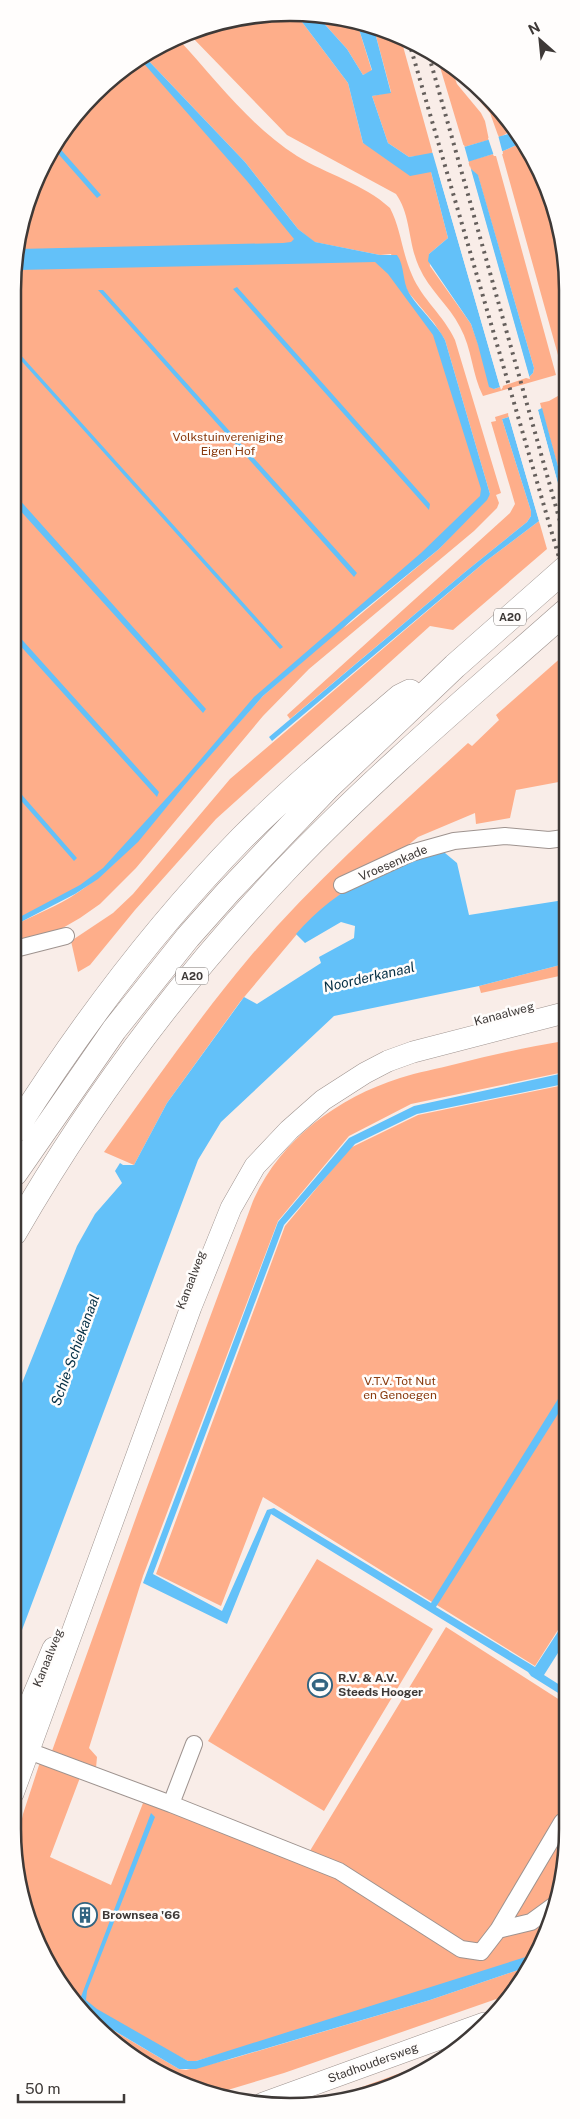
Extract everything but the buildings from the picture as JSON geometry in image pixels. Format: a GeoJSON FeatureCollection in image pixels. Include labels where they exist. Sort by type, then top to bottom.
{"type":"FeatureCollection","features":[{"type":"Feature","properties":{"kind":"highway","name":"A20"},"geometry":{"type":"LineString","coordinates":[[21,1164],[114,1030],[188,936],[259,858],[328,788],[456,666],[559,574]]}},
{"type":"Feature","properties":{"kind":"highway","name":"A20"},"geometry":{"type":"LineString","coordinates":[[21,1221],[64,1150],[107,1087],[152,1025],[239,920],[288,867],[346,809],[559,617]]}},
{"type":"Feature","properties":{"kind":"highway","name":"A20"},"geometry":{"type":"LineString","coordinates":[[21,1121],[43,1086],[107,996],[165,924],[242,839],[322,763],[400,697],[456,666]]}},
{"type":"Feature","properties":{"kind":"main road","name":"Kanaalweg"},"geometry":{"type":"LineString","coordinates":[[21,1738],[203,1248],[222,1204],[248,1161],[280,1122],[314,1092],[358,1064],[411,1040],[559,999]]}},
{"type":"Feature","properties":{"kind":"main road","name":"Kanaalweg"},"geometry":{"type":"LineString","coordinates":[[21,1738],[231,1208],[255,1166],[289,1130],[323,1100],[380,1065],[414,1052],[559,1014]]}},
{"type":"Feature","properties":{"kind":"main road","name":"Stadhoudersweg"},"geometry":{"type":"LineString","coordinates":[[280,2097],[470,2028]]}},
{"type":"Feature","properties":{"kind":"main road"},"geometry":{"type":"LineString","coordinates":[[397,2055],[424,2051],[454,2042]]}},
{"type":"Feature","properties":{"kind":"street","name":"Vroesenkade"},"geometry":{"type":"LineString","coordinates":[[342,885],[411,853],[454,841],[505,836],[549,840],[559,839]]}},
{"type":"Feature","properties":{"kind":"street"},"geometry":{"type":"LineString","coordinates":[[21,947],[66,936]]}},
{"type":"Feature","properties":{"kind":"street"},"geometry":{"type":"LineString","coordinates":[[172,1804],[194,1744]]}},
{"type":"Feature","properties":{"kind":"street"},"geometry":{"type":"LineString","coordinates":[[21,1747],[172,1804],[338,1871],[461,1949],[481,1952],[498,1930],[559,1827]]}},
{"type":"Feature","properties":{"kind":"street"},"geometry":{"type":"LineString","coordinates":[[498,1930],[531,1922],[545,1912]]}},
{"type":"Feature","properties":{"kind":"green space"},"geometry":{"type":"Polygon","coordinates":[[[272,22],[302,22],[348,83],[363,143],[431,172],[448,238],[429,254],[430,266],[471,324],[494,389],[529,377],[533,373],[534,368],[478,176],[470,168],[468,161],[493,154],[496,156],[556,375],[483,396],[476,379],[464,335],[455,319],[428,283],[415,258],[407,220],[396,194],[287,135],[194,39],[238,26],[272,22]]]}},
{"type":"Feature","properties":{"kind":"green space"},"geometry":{"type":"Polygon","coordinates":[[[324,24],[359,30],[372,71],[363,75],[347,49],[324,24]]]}},
{"type":"Feature","properties":{"kind":"green space"},"geometry":{"type":"Polygon","coordinates":[[[376,36],[403,46],[433,154],[409,157],[388,143],[372,96],[391,92],[376,36]]]}},
{"type":"Feature","properties":{"kind":"green space","name":"Volkstuinvereniging Eigen Hof"},"geometry":{"type":"Polygon","coordinates":[[[183,44],[249,117],[280,144],[308,162],[369,192],[390,208],[416,284],[445,323],[455,340],[501,493],[496,495],[499,503],[497,508],[474,531],[309,669],[263,716],[136,868],[100,904],[61,929],[42,937],[21,942],[21,922],[70,898],[93,882],[136,842],[187,782],[98,876],[21,919],[22,272],[30,220],[49,171],[77,126],[100,100],[126,77],[147,63],[308,249],[387,260],[404,289],[438,335],[485,492],[479,504],[367,602],[344,628],[439,549],[490,494],[445,340],[434,323],[408,292],[391,254],[380,255],[314,242],[298,229],[245,162],[149,62],[183,44]],[[310,655],[260,697],[202,764],[263,696],[310,655]]]}},
{"type":"Feature","properties":{"kind":"green space"},"geometry":{"type":"Polygon","coordinates":[[[440,68],[455,77],[457,84],[481,113],[485,121],[489,140],[464,147],[440,68]]]}},
{"type":"Feature","properties":{"kind":"green space"},"geometry":{"type":"Polygon","coordinates":[[[473,93],[508,133],[499,138],[490,113],[473,93]]]}},
{"type":"Feature","properties":{"kind":"green space"},"geometry":{"type":"Polygon","coordinates":[[[516,145],[531,171],[550,220],[558,272],[559,359],[502,154],[503,151],[516,145]]]}},
{"type":"Feature","properties":{"kind":"green space"},"geometry":{"type":"Polygon","coordinates":[[[559,395],[559,471],[540,403],[559,395]]]}},
{"type":"Feature","properties":{"kind":"green space"},"geometry":{"type":"Polygon","coordinates":[[[508,413],[509,417],[502,419],[531,511],[531,516],[527,522],[290,719],[287,715],[510,513],[515,504],[491,422],[496,421],[495,417],[508,413]]]}},
{"type":"Feature","properties":{"kind":"green space"},"geometry":{"type":"Polygon","coordinates":[[[539,521],[547,549],[453,630],[430,626],[216,819],[135,910],[90,965],[78,972],[71,941],[113,913],[133,894],[230,779],[486,561],[539,521]]]}},
{"type":"Feature","properties":{"kind":"green space"},"geometry":{"type":"Polygon","coordinates":[[[559,659],[559,782],[516,790],[510,818],[476,824],[475,813],[418,837],[407,846],[339,882],[338,886],[342,893],[303,927],[240,1002],[167,1103],[134,1165],[104,1152],[211,1005],[274,929],[355,847],[468,743],[472,746],[499,720],[496,715],[559,659]]]}},
{"type":"Feature","properties":{"kind":"green space"},"geometry":{"type":"Polygon","coordinates":[[[559,965],[559,976],[481,993],[479,986],[559,965]]]}},
{"type":"Feature","properties":{"kind":"green space"},"geometry":{"type":"Polygon","coordinates":[[[559,1042],[559,1073],[411,1104],[349,1136],[278,1221],[143,1576],[89,1748],[97,1757],[96,1768],[52,1751],[253,1201],[264,1179],[278,1159],[313,1124],[354,1097],[400,1078],[510,1051],[559,1042]]]}},
{"type":"Feature","properties":{"kind":"green space","name":"V.T.V. Tot Nut en Genoegen"},"geometry":{"type":"Polygon","coordinates":[[[559,1086],[559,1628],[535,1666],[263,1497],[221,1606],[156,1574],[285,1226],[350,1148],[418,1115],[559,1086]]]}},
{"type":"Feature","properties":{"kind":"green space","name":"R.V. & A.V. Steeds Hooger"},"geometry":{"type":"Polygon","coordinates":[[[317,1559],[433,1629],[324,1811],[208,1741],[317,1559]]]}},
{"type":"Feature","properties":{"kind":"green space"},"geometry":{"type":"Polygon","coordinates":[[[446,1627],[559,1699],[559,1829],[554,1881],[550,1899],[538,1932],[521,1966],[196,2061],[188,2061],[90,2008],[77,1993],[49,1948],[30,1899],[26,1881],[21,1829],[23,1814],[41,1759],[81,1775],[50,1857],[111,1885],[145,1798],[305,1859],[446,1627]]]}},
{"type":"Feature","properties":{"kind":"green space"},"geometry":{"type":"Polygon","coordinates":[[[518,1970],[498,1998],[284,2073],[226,2090],[220,2089],[187,2077],[156,2062],[126,2042],[111,2029],[179,2069],[186,2070],[231,2059],[430,2000],[518,1970]]]}},
{"type":"Feature","properties":{"kind":"green space"},"geometry":{"type":"Polygon","coordinates":[[[410,2070],[360,2089],[350,2091],[410,2070]]]}},
{"type":"Feature","properties":{"kind":"water"},"geometry":{"type":"Polygon","coordinates":[[[302,22],[324,24],[347,49],[363,75],[372,70],[359,30],[376,36],[391,93],[372,96],[388,143],[409,157],[464,147],[508,134],[516,145],[438,171],[500,387],[494,389],[489,387],[471,324],[428,261],[429,254],[448,238],[431,172],[410,176],[363,143],[348,83],[302,22]]]}},
{"type":"Feature","properties":{"kind":"water"},"geometry":{"type":"Polygon","coordinates":[[[149,62],[245,162],[298,229],[315,242],[380,255],[397,255],[400,259],[405,284],[409,293],[445,340],[490,494],[487,500],[439,549],[263,696],[193,775],[138,842],[98,879],[75,894],[21,922],[21,916],[80,885],[103,868],[184,779],[254,697],[421,553],[480,496],[481,489],[433,335],[388,274],[375,262],[22,270],[25,249],[291,242],[294,239],[247,181],[145,65],[149,62]]]}},
{"type":"Feature","properties":{"kind":"water"},"geometry":{"type":"Polygon","coordinates":[[[61,150],[101,195],[97,198],[58,154],[61,150]]]}},
{"type":"Feature","properties":{"kind":"water"},"geometry":{"type":"Polygon","coordinates":[[[470,168],[478,175],[534,368],[533,373],[529,377],[470,168]]]}},
{"type":"Feature","properties":{"kind":"water"},"geometry":{"type":"Polygon","coordinates":[[[237,287],[430,504],[429,510],[233,289],[237,287]]]}},
{"type":"Feature","properties":{"kind":"water"},"geometry":{"type":"Polygon","coordinates":[[[98,290],[103,290],[357,573],[354,577],[98,290]]]}},
{"type":"Feature","properties":{"kind":"water"},"geometry":{"type":"Polygon","coordinates":[[[21,355],[283,647],[280,649],[21,360],[21,355]]]}},
{"type":"Feature","properties":{"kind":"water"},"geometry":{"type":"Polygon","coordinates":[[[542,408],[559,470],[559,488],[538,410],[542,408]]]}},
{"type":"Feature","properties":{"kind":"water"},"geometry":{"type":"Polygon","coordinates":[[[509,417],[539,521],[486,561],[272,741],[269,737],[527,522],[531,516],[531,511],[502,419],[509,417]]]}},
{"type":"Feature","properties":{"kind":"water"},"geometry":{"type":"Polygon","coordinates":[[[21,501],[206,709],[203,713],[21,511],[21,501]]]}},
{"type":"Feature","properties":{"kind":"water"},"geometry":{"type":"Polygon","coordinates":[[[21,639],[159,792],[157,797],[21,647],[21,639]]]}},
{"type":"Feature","properties":{"kind":"water"},"geometry":{"type":"Polygon","coordinates":[[[21,794],[77,858],[74,861],[21,801],[21,794]]]}},
{"type":"Feature","properties":{"kind":"water"},"geometry":{"type":"Polygon","coordinates":[[[435,852],[445,853],[457,863],[469,915],[559,901],[559,965],[479,986],[334,1016],[221,1122],[198,1160],[21,1633],[21,1386],[77,1246],[95,1214],[122,1183],[115,1171],[120,1163],[123,1165],[134,1165],[167,1103],[244,997],[257,1004],[321,963],[319,957],[354,938],[355,926],[341,922],[305,943],[296,934],[321,909],[349,888],[386,870],[435,852]]]}},
{"type":"Feature","properties":{"kind":"water"},"geometry":{"type":"Polygon","coordinates":[[[559,1074],[559,1085],[417,1114],[355,1144],[284,1225],[153,1574],[222,1611],[267,1510],[274,1508],[431,1603],[559,1397],[559,1412],[436,1607],[535,1667],[559,1630],[559,1651],[544,1675],[559,1684],[559,1694],[531,1676],[528,1672],[271,1514],[227,1624],[143,1583],[278,1222],[349,1138],[414,1106],[559,1074]]]}},
{"type":"Feature","properties":{"kind":"water"},"geometry":{"type":"Polygon","coordinates":[[[151,1813],[155,1817],[87,1991],[86,2000],[97,2009],[188,2061],[196,2061],[526,1957],[518,1970],[430,2000],[196,2069],[179,2069],[110,2028],[81,1997],[151,1813]]]}},
{"type":"Feature","properties":{"kind":"pier"},"geometry":{"type":"Polygon","coordinates":[[[498,135],[503,154],[494,156],[488,138],[498,135]]]}},
{"type":"Feature","properties":{"kind":"pier"},"geometry":{"type":"Polygon","coordinates":[[[464,145],[469,163],[441,172],[503,387],[501,390],[432,151],[464,145]]]}},
{"type":"Feature","properties":{"kind":"pier"},"geometry":{"type":"Polygon","coordinates":[[[470,166],[530,379],[526,378],[468,169],[470,166]]]}},
{"type":"Feature","properties":{"kind":"pier"},"geometry":{"type":"Polygon","coordinates":[[[537,407],[559,487],[559,496],[535,410],[537,407]]]}},
{"type":"Feature","properties":{"kind":"pier"},"geometry":{"type":"Polygon","coordinates":[[[508,414],[511,416],[542,520],[540,524],[508,414]]]}},
{"type":"Feature","properties":{"kind":"railway"},"geometry":{"type":"LineString","coordinates":[[411,50],[559,557]]}},
{"type":"Feature","properties":{"kind":"railway"},"geometry":{"type":"LineString","coordinates":[[430,61],[559,518]]}},
{"type":"Feature","properties":{"kind":"place","name":"R.V. & A.V. Steeds Hooger"},"geometry":{"type":"Point","coordinates":[320,1685]}},
{"type":"Feature","properties":{"kind":"place","name":"Brownsea '66"},"geometry":{"type":"Point","coordinates":[85,1915]}},
{"type":"Feature","properties":{"kind":"water label","name":"Noorderkanaal"},"geometry":{"type":"Point","coordinates":[369,977]}},
{"type":"Feature","properties":{"kind":"water label","name":"Schie-Schiekanaal"},"geometry":{"type":"Point","coordinates":[75,1350]}}]}
